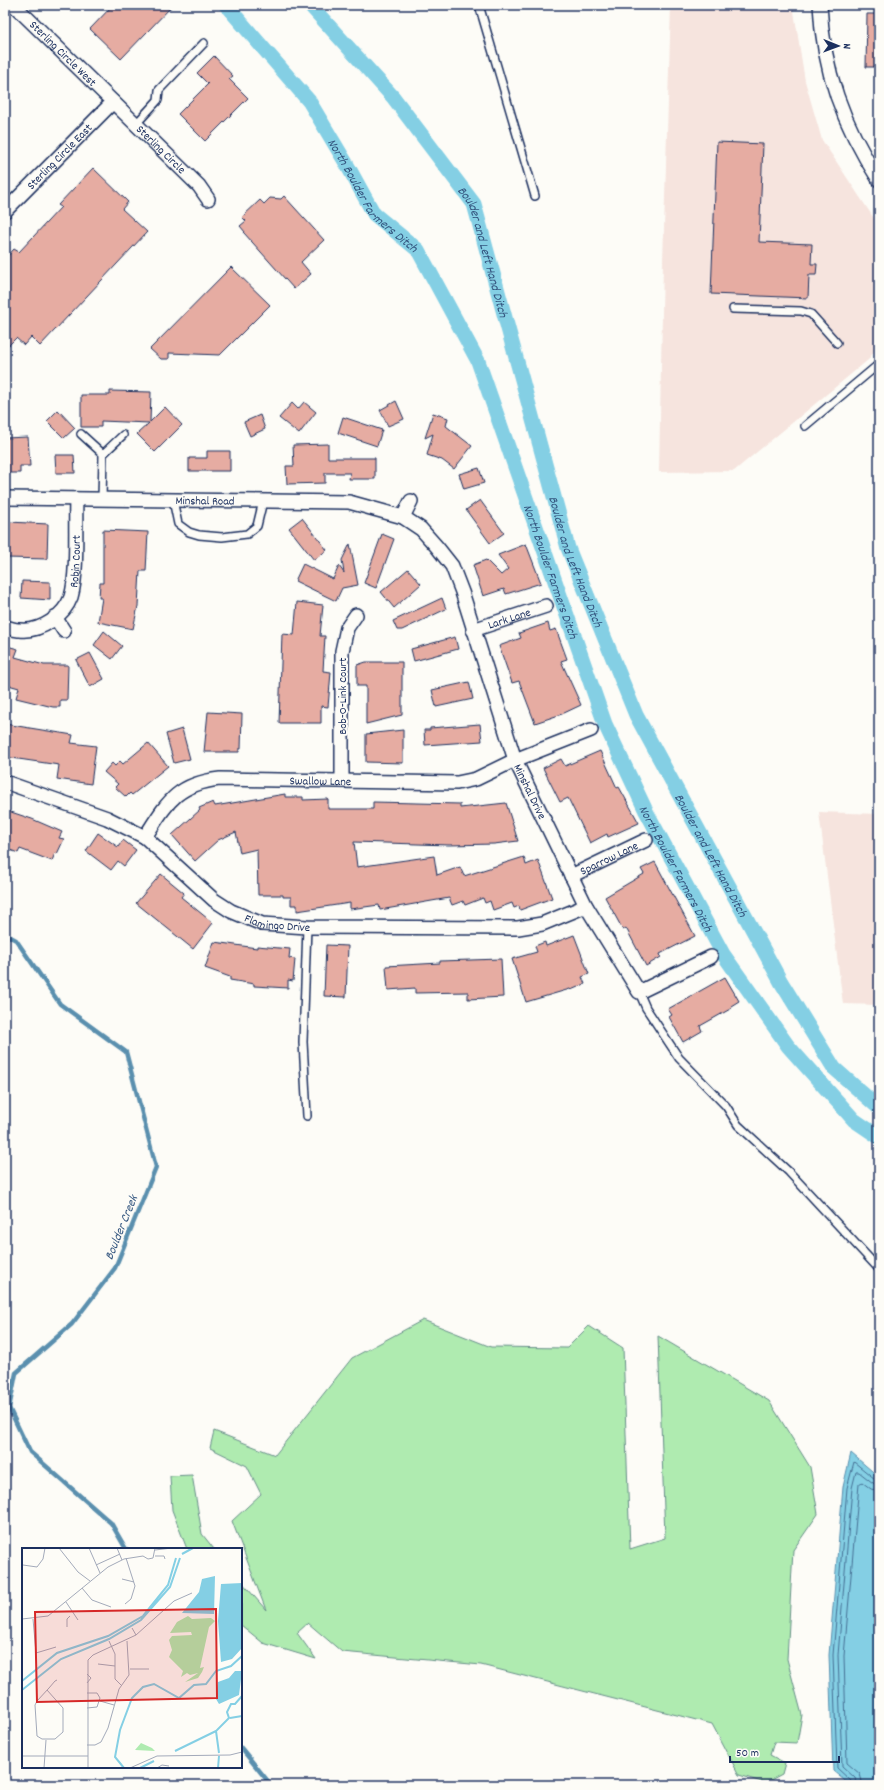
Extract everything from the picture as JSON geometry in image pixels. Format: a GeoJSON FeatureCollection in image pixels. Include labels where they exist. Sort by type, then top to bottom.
{"type":"FeatureCollection","features":[{"type":"Feature","properties":{"kind":"street","name":"Sterling Circle West"},"geometry":{"type":"LineString","coordinates":[[14,5],[112,102]]}},
{"type":"Feature","properties":{"kind":"street"},"geometry":{"type":"LineString","coordinates":[[820,5],[821,27],[828,66],[838,103],[860,150],[879,180]]}},
{"type":"Feature","properties":{"kind":"street","name":"Sterling Circle"},"geometry":{"type":"LineString","coordinates":[[112,102],[199,186],[208,199]]}},
{"type":"Feature","properties":{"kind":"street","name":"Sterling Circle East"},"geometry":{"type":"LineString","coordinates":[[5,211],[112,102]]}},
{"type":"Feature","properties":{"kind":"street","name":"Minshal Road"},"geometry":{"type":"LineString","coordinates":[[5,498],[350,502],[404,516]]}},
{"type":"Feature","properties":{"kind":"street","name":"Robin Court"},"geometry":{"type":"LineString","coordinates":[[5,627],[21,630],[36,628],[48,623],[62,611],[70,598],[74,582],[76,499]]}},
{"type":"Feature","properties":{"kind":"street"},"geometry":{"type":"LineString","coordinates":[[404,516],[411,501]]}},
{"type":"Feature","properties":{"kind":"street","name":"Minshal Drive"},"geometry":{"type":"LineString","coordinates":[[404,516],[421,529],[452,566],[462,592],[515,760],[586,906],[639,992]]}},
{"type":"Feature","properties":{"kind":"street","name":"Lark Lane"},"geometry":{"type":"LineString","coordinates":[[473,630],[546,606]]}},
{"type":"Feature","properties":{"kind":"street","name":"Bob-O-Link Court"},"geometry":{"type":"LineString","coordinates":[[342,781],[342,651],[347,628],[356,615]]}},
{"type":"Feature","properties":{"kind":"street"},"geometry":{"type":"LineString","coordinates":[[55,618],[64,630]]}},
{"type":"Feature","properties":{"kind":"street","name":"Swallow Lane"},"geometry":{"type":"LineString","coordinates":[[145,837],[169,801],[189,787],[207,780],[457,783],[476,779],[515,760],[591,730]]}},
{"type":"Feature","properties":{"kind":"street","name":"Flamingo Drive"},"geometry":{"type":"LineString","coordinates":[[5,782],[107,818],[145,837],[214,900],[231,911],[262,924],[307,926],[518,928],[542,924],[586,906]]}},
{"type":"Feature","properties":{"kind":"street","name":"Sparrow Lane"},"geometry":{"type":"LineString","coordinates":[[571,876],[646,840]]}},
{"type":"Feature","properties":{"kind":"street"},"geometry":{"type":"LineString","coordinates":[[639,992],[711,957]]}},
{"type":"Feature","properties":{"kind":"lane"},"geometry":{"type":"LineString","coordinates":[[479,5],[535,196]]}},
{"type":"Feature","properties":{"kind":"lane"},"geometry":{"type":"LineString","coordinates":[[136,124],[158,100],[160,90],[204,43]]}},
{"type":"Feature","properties":{"kind":"lane"},"geometry":{"type":"LineString","coordinates":[[733,309],[801,311],[811,314],[838,343]]}},
{"type":"Feature","properties":{"kind":"lane"},"geometry":{"type":"LineString","coordinates":[[805,426],[879,364]]}},
{"type":"Feature","properties":{"kind":"lane"},"geometry":{"type":"LineString","coordinates":[[81,434],[103,454]]}},
{"type":"Feature","properties":{"kind":"lane"},"geometry":{"type":"LineString","coordinates":[[102,499],[103,454],[123,436]]}},
{"type":"Feature","properties":{"kind":"lane"},"geometry":{"type":"LineString","coordinates":[[173,500],[178,524],[189,532],[222,537],[247,534],[256,526],[262,501]]}},
{"type":"Feature","properties":{"kind":"lane"},"geometry":{"type":"LineString","coordinates":[[307,926],[302,1042],[307,1116]]}},
{"type":"Feature","properties":{"kind":"lane"},"geometry":{"type":"LineString","coordinates":[[639,992],[646,1008],[679,1058],[726,1106],[738,1125],[789,1172],[879,1270]]}},
{"type":"Feature","properties":{"kind":"shaded area"},"geometry":{"type":"Polygon","coordinates":[[[671,5],[793,5],[805,81],[822,140],[879,226],[879,345],[868,360],[734,471],[659,472],[663,261],[671,5]]]}},
{"type":"Feature","properties":{"kind":"shaded area"},"geometry":{"type":"Polygon","coordinates":[[[819,812],[879,814],[879,1005],[843,1004],[819,812]]]}},
{"type":"Feature","properties":{"kind":"green space"},"geometry":{"type":"Polygon","coordinates":[[[423,1320],[491,1347],[567,1348],[589,1326],[623,1348],[630,1549],[665,1538],[658,1336],[769,1401],[810,1467],[818,1514],[793,1550],[787,1659],[802,1715],[797,1743],[774,1742],[770,1755],[785,1763],[782,1774],[765,1783],[739,1775],[712,1724],[481,1665],[342,1652],[308,1623],[297,1633],[316,1659],[263,1643],[242,1626],[242,1582],[266,1610],[232,1521],[261,1494],[247,1466],[210,1448],[214,1431],[275,1455],[352,1358],[423,1320]]]}},
{"type":"Feature","properties":{"kind":"green space"},"geometry":{"type":"Polygon","coordinates":[[[192,1475],[202,1534],[213,1548],[187,1548],[172,1510],[170,1476],[192,1475]]]}},
{"type":"Feature","properties":{"kind":"water"},"geometry":{"type":"Polygon","coordinates":[[[851,1453],[879,1477],[879,1785],[850,1785],[833,1771],[829,1655],[843,1487],[851,1453]]]}},
{"type":"Feature","properties":{"kind":"water"},"geometry":{"type":"Polygon","coordinates":[[[5,1782],[123,1783],[126,1785],[5,1785],[5,1782]]]}},
{"type":"Feature","properties":{"kind":"building"},"geometry":{"type":"Polygon","coordinates":[[[113,5],[173,5],[121,59],[90,29],[113,5]]]}},
{"type":"Feature","properties":{"kind":"building"},"geometry":{"type":"Polygon","coordinates":[[[867,14],[879,14],[879,67],[866,67],[867,14]]]}},
{"type":"Feature","properties":{"kind":"building"},"geometry":{"type":"Polygon","coordinates":[[[214,56],[233,76],[229,79],[248,98],[205,141],[178,114],[208,84],[197,73],[214,56]]]}},
{"type":"Feature","properties":{"kind":"building"},"geometry":{"type":"Polygon","coordinates":[[[717,142],[763,144],[759,242],[812,244],[811,264],[817,264],[816,275],[809,275],[808,298],[711,294],[717,142]]]}},
{"type":"Feature","properties":{"kind":"building"},"geometry":{"type":"Polygon","coordinates":[[[93,168],[128,202],[122,209],[147,232],[40,346],[31,337],[24,345],[16,338],[5,349],[5,259],[14,249],[19,252],[61,207],[58,205],[93,168]]]}},
{"type":"Feature","properties":{"kind":"building"},"geometry":{"type":"Polygon","coordinates":[[[284,196],[324,240],[301,262],[311,274],[294,289],[244,233],[245,232],[240,226],[246,221],[242,217],[260,200],[264,204],[270,198],[281,199],[284,196]]]}},
{"type":"Feature","properties":{"kind":"building"},"geometry":{"type":"Polygon","coordinates":[[[231,267],[270,305],[220,355],[169,353],[169,359],[161,359],[150,349],[231,267]]]}},
{"type":"Feature","properties":{"kind":"building"},"geometry":{"type":"Polygon","coordinates":[[[110,391],[151,392],[150,422],[165,407],[182,425],[155,452],[137,434],[149,423],[101,421],[101,427],[81,427],[81,395],[110,395],[110,391]]]}},
{"type":"Feature","properties":{"kind":"building"},"geometry":{"type":"Polygon","coordinates":[[[396,401],[404,419],[388,426],[380,410],[396,401]]]}},
{"type":"Feature","properties":{"kind":"building"},"geometry":{"type":"Polygon","coordinates":[[[304,402],[316,412],[299,434],[279,418],[292,403],[298,409],[304,402]]]}},
{"type":"Feature","properties":{"kind":"building"},"geometry":{"type":"Polygon","coordinates":[[[58,410],[75,428],[64,438],[47,421],[58,410]]]}},
{"type":"Feature","properties":{"kind":"building"},"geometry":{"type":"Polygon","coordinates":[[[433,413],[448,418],[446,426],[472,446],[454,469],[442,460],[427,455],[433,434],[425,438],[433,413]]]}},
{"type":"Feature","properties":{"kind":"building"},"geometry":{"type":"Polygon","coordinates":[[[260,415],[265,429],[250,436],[244,422],[260,415]]]}},
{"type":"Feature","properties":{"kind":"building"},"geometry":{"type":"Polygon","coordinates":[[[343,417],[382,430],[377,446],[338,433],[343,417]]]}},
{"type":"Feature","properties":{"kind":"building"},"geometry":{"type":"Polygon","coordinates":[[[28,437],[30,466],[20,466],[20,473],[5,473],[5,438],[28,437]]]}},
{"type":"Feature","properties":{"kind":"building"},"geometry":{"type":"Polygon","coordinates":[[[328,444],[328,458],[375,458],[375,479],[349,479],[350,473],[325,473],[325,483],[287,484],[286,466],[294,466],[293,445],[328,444]]]}},
{"type":"Feature","properties":{"kind":"building"},"geometry":{"type":"Polygon","coordinates":[[[207,451],[230,451],[230,471],[189,471],[189,458],[207,458],[207,451]]]}},
{"type":"Feature","properties":{"kind":"building"},"geometry":{"type":"Polygon","coordinates":[[[55,455],[74,455],[75,473],[56,473],[55,455]]]}},
{"type":"Feature","properties":{"kind":"building"},"geometry":{"type":"Polygon","coordinates":[[[479,468],[484,483],[464,489],[459,474],[479,468]]]}},
{"type":"Feature","properties":{"kind":"building"},"geometry":{"type":"Polygon","coordinates":[[[480,500],[504,533],[490,543],[466,510],[480,500]]]}},
{"type":"Feature","properties":{"kind":"building"},"geometry":{"type":"Polygon","coordinates":[[[302,518],[327,550],[314,560],[289,528],[302,518]]]}},
{"type":"Feature","properties":{"kind":"building"},"geometry":{"type":"Polygon","coordinates":[[[9,522],[48,524],[47,559],[7,558],[9,522]]]}},
{"type":"Feature","properties":{"kind":"building"},"geometry":{"type":"Polygon","coordinates":[[[103,530],[148,532],[146,571],[140,571],[138,606],[133,629],[98,622],[102,598],[99,598],[100,583],[103,583],[103,530]]]}},
{"type":"Feature","properties":{"kind":"building"},"geometry":{"type":"Polygon","coordinates":[[[382,534],[394,539],[376,588],[364,583],[382,534]]]}},
{"type":"Feature","properties":{"kind":"building"},"geometry":{"type":"Polygon","coordinates":[[[350,544],[358,585],[342,588],[336,601],[295,581],[303,564],[333,579],[339,566],[344,573],[342,560],[350,544]]]}},
{"type":"Feature","properties":{"kind":"building"},"geometry":{"type":"Polygon","coordinates":[[[526,544],[541,583],[506,594],[504,589],[483,596],[473,565],[486,560],[501,575],[508,569],[498,555],[526,544]]]}},
{"type":"Feature","properties":{"kind":"building"},"geometry":{"type":"Polygon","coordinates":[[[408,569],[421,584],[394,608],[381,592],[408,569]]]}},
{"type":"Feature","properties":{"kind":"building"},"geometry":{"type":"Polygon","coordinates":[[[22,581],[50,582],[50,600],[21,598],[22,581]]]}},
{"type":"Feature","properties":{"kind":"building"},"geometry":{"type":"Polygon","coordinates":[[[442,598],[446,609],[402,630],[397,630],[393,621],[442,598]]]}},
{"type":"Feature","properties":{"kind":"building"},"geometry":{"type":"Polygon","coordinates":[[[297,602],[323,605],[320,636],[325,636],[323,671],[331,672],[328,707],[321,706],[321,723],[279,723],[282,634],[294,635],[297,602]]]}},
{"type":"Feature","properties":{"kind":"building"},"geometry":{"type":"Polygon","coordinates":[[[548,623],[550,631],[556,629],[567,659],[561,661],[581,705],[562,714],[535,723],[519,681],[512,683],[499,646],[521,638],[519,633],[548,623]]]}},
{"type":"Feature","properties":{"kind":"building"},"geometry":{"type":"Polygon","coordinates":[[[104,631],[122,646],[112,659],[94,645],[104,631]]]}},
{"type":"Feature","properties":{"kind":"building"},"geometry":{"type":"Polygon","coordinates":[[[455,637],[458,649],[414,661],[411,649],[455,637]]]}},
{"type":"Feature","properties":{"kind":"building"},"geometry":{"type":"Polygon","coordinates":[[[7,646],[18,649],[15,657],[44,665],[68,665],[67,700],[60,700],[60,707],[53,707],[16,698],[19,688],[5,684],[5,653],[7,646]]]}},
{"type":"Feature","properties":{"kind":"building"},"geometry":{"type":"Polygon","coordinates":[[[90,653],[104,679],[90,687],[76,660],[90,653]]]}},
{"type":"Feature","properties":{"kind":"building"},"geometry":{"type":"Polygon","coordinates":[[[366,662],[402,662],[402,715],[366,724],[366,686],[357,686],[357,665],[366,662]]]}},
{"type":"Feature","properties":{"kind":"building"},"geometry":{"type":"Polygon","coordinates":[[[469,682],[473,699],[436,707],[432,690],[469,682]]]}},
{"type":"Feature","properties":{"kind":"building"},"geometry":{"type":"Polygon","coordinates":[[[208,712],[242,714],[241,749],[239,749],[239,752],[204,752],[208,712]]]}},
{"type":"Feature","properties":{"kind":"building"},"geometry":{"type":"Polygon","coordinates":[[[5,724],[73,735],[71,743],[96,746],[91,784],[57,779],[59,765],[5,757],[5,724]]]}},
{"type":"Feature","properties":{"kind":"building"},"geometry":{"type":"Polygon","coordinates":[[[480,724],[482,741],[425,745],[424,730],[430,730],[430,728],[480,724]]]}},
{"type":"Feature","properties":{"kind":"building"},"geometry":{"type":"Polygon","coordinates":[[[182,729],[190,759],[174,763],[166,734],[182,729]]]}},
{"type":"Feature","properties":{"kind":"building"},"geometry":{"type":"Polygon","coordinates":[[[403,730],[403,763],[366,762],[366,734],[403,730]]]}},
{"type":"Feature","properties":{"kind":"building"},"geometry":{"type":"Polygon","coordinates":[[[148,743],[168,766],[132,795],[130,793],[126,797],[115,787],[118,784],[104,772],[112,763],[115,766],[120,761],[123,764],[148,743]]]}},
{"type":"Feature","properties":{"kind":"building"},"geometry":{"type":"Polygon","coordinates":[[[600,751],[617,788],[619,787],[639,823],[608,837],[607,834],[590,843],[568,798],[560,802],[543,768],[561,759],[565,766],[600,751]]]}},
{"type":"Feature","properties":{"kind":"building"},"geometry":{"type":"Polygon","coordinates":[[[285,794],[285,797],[303,797],[303,800],[328,799],[328,809],[373,809],[373,802],[460,804],[460,808],[506,803],[518,841],[494,844],[449,845],[354,842],[357,867],[434,856],[437,875],[460,867],[464,876],[524,857],[526,865],[538,860],[552,898],[520,910],[519,906],[514,908],[512,903],[493,910],[490,901],[485,903],[483,898],[465,905],[463,901],[452,905],[449,898],[380,910],[379,905],[350,909],[350,903],[297,911],[297,905],[291,905],[291,897],[283,897],[283,895],[258,895],[257,849],[240,853],[236,832],[218,840],[195,861],[172,835],[200,810],[199,808],[213,802],[215,806],[285,794]]]}},
{"type":"Feature","properties":{"kind":"building"},"geometry":{"type":"Polygon","coordinates":[[[5,810],[32,819],[62,832],[59,838],[64,839],[52,861],[20,849],[18,853],[5,848],[5,810]]]}},
{"type":"Feature","properties":{"kind":"building"},"geometry":{"type":"Polygon","coordinates":[[[98,833],[118,847],[123,840],[136,850],[124,866],[118,861],[111,870],[86,851],[98,833]]]}},
{"type":"Feature","properties":{"kind":"building"},"geometry":{"type":"Polygon","coordinates":[[[655,862],[695,936],[660,954],[661,957],[646,966],[626,928],[623,930],[605,897],[644,874],[641,869],[655,862]]]}},
{"type":"Feature","properties":{"kind":"building"},"geometry":{"type":"Polygon","coordinates":[[[161,874],[184,893],[181,897],[213,923],[193,949],[136,903],[161,874]]]}},
{"type":"Feature","properties":{"kind":"building"},"geometry":{"type":"Polygon","coordinates":[[[574,935],[589,974],[582,977],[585,984],[571,990],[570,989],[526,1002],[512,959],[537,952],[535,946],[545,942],[546,946],[574,935]]]}},
{"type":"Feature","properties":{"kind":"building"},"geometry":{"type":"Polygon","coordinates":[[[214,942],[257,948],[257,946],[290,949],[289,958],[295,959],[293,981],[288,980],[288,988],[254,986],[254,984],[230,980],[230,977],[205,968],[214,942]]]}},
{"type":"Feature","properties":{"kind":"building"},"geometry":{"type":"Polygon","coordinates":[[[326,945],[348,946],[346,997],[324,996],[326,945]]]}},
{"type":"Feature","properties":{"kind":"building"},"geometry":{"type":"Polygon","coordinates":[[[501,959],[503,997],[468,999],[468,992],[415,993],[415,988],[388,990],[386,966],[440,963],[440,961],[501,959]]]}},
{"type":"Feature","properties":{"kind":"building"},"geometry":{"type":"Polygon","coordinates":[[[725,977],[739,1001],[731,1006],[732,1008],[700,1026],[702,1031],[683,1042],[669,1017],[672,1015],[668,1009],[725,977]]]}},
{"type":"Feature","properties":{"kind":"waterway","name":"North Boulder Farmers Ditch"},"geometry":{"type":"LineString","coordinates":[[226,5],[309,101],[374,214],[418,250],[478,361],[605,724],[646,811],[723,954],[788,1046],[854,1120],[879,1137]]}},
{"type":"Feature","properties":{"kind":"waterway","name":"Boulder and Left Hand Ditch"},"geometry":{"type":"LineString","coordinates":[[310,5],[393,97],[474,204],[568,548],[636,715],[781,982],[834,1068],[879,1108]]}},
{"type":"Feature","properties":{"kind":"waterway","name":"Boulder Creek"},"geometry":{"type":"LineString","coordinates":[[5,934],[16,940],[60,1004],[126,1052],[156,1167],[115,1268],[72,1324],[16,1373],[9,1408],[30,1452],[111,1523],[125,1548]]}},
{"type":"Feature","properties":{"kind":"waterway","name":"Boulder Creek"},"geometry":{"type":"LineString","coordinates":[[242,1749],[271,1785]]}}]}
